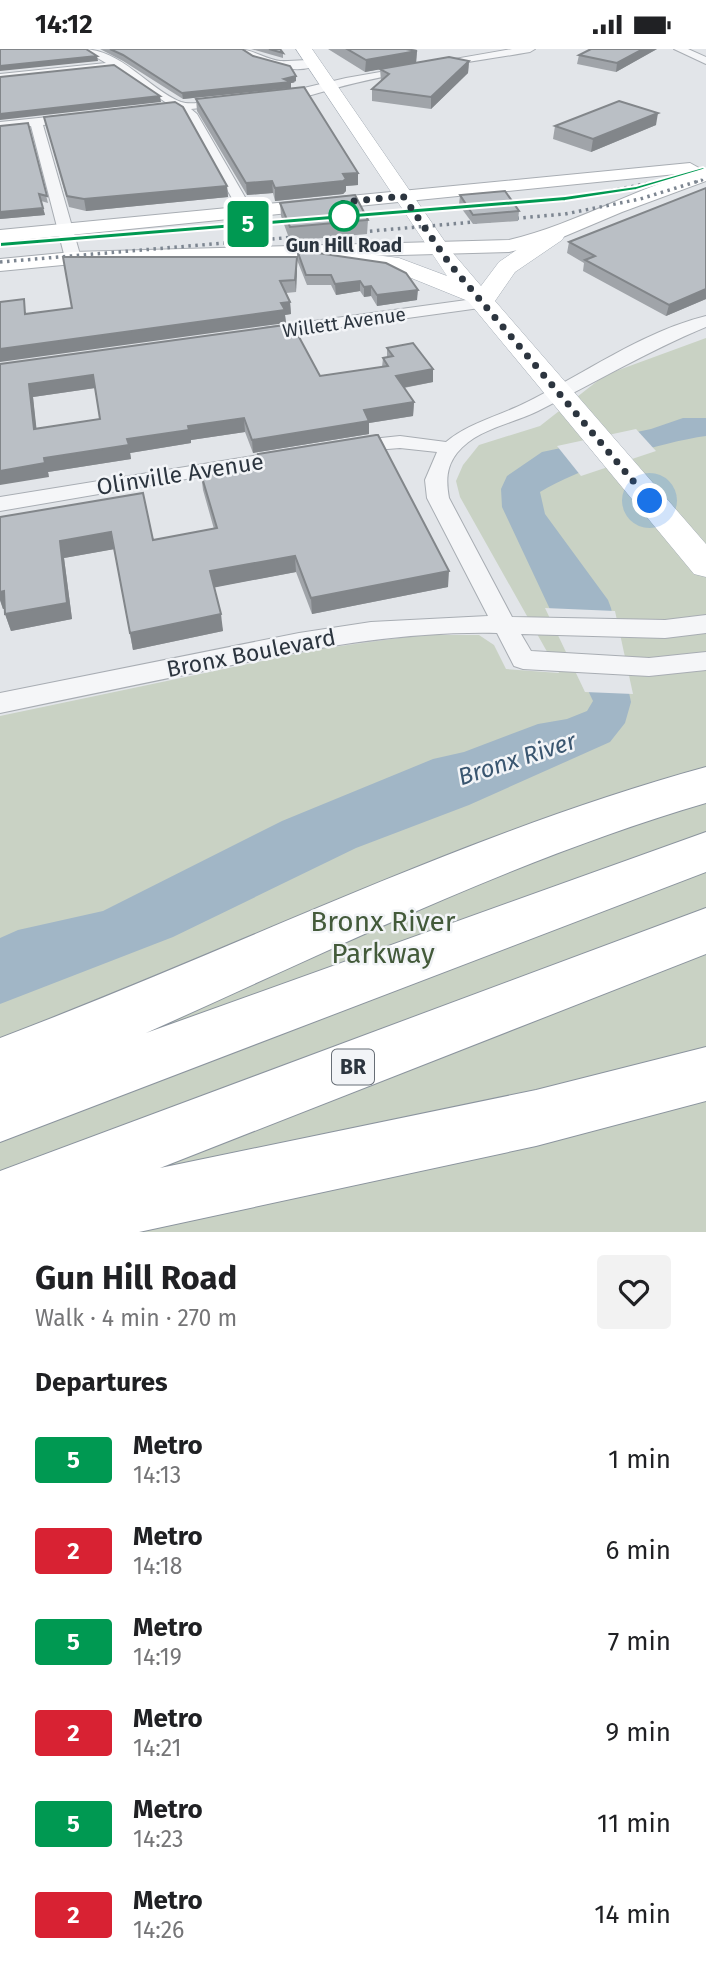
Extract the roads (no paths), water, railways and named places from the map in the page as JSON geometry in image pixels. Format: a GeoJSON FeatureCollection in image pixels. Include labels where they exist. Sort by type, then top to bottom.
{"type":"FeatureCollection","features":[{"type":"Feature","properties":{"kind":"highway"},"geometry":{"type":"LineString","coordinates":[[0,1065],[119,1019],[451,874],[632,806],[706,785]]}},
{"type":"Feature","properties":{"kind":"highway"},"geometry":{"type":"LineString","coordinates":[[0,1114],[706,852]]}},
{"type":"Feature","properties":{"kind":"highway","name":"BR"},"geometry":{"type":"LineString","coordinates":[[0,1201],[706,931]]}},
{"type":"Feature","properties":{"kind":"highway"},"geometry":{"type":"LineString","coordinates":[[22,1232],[93,1212],[500,1125],[706,1074]]}},
{"type":"Feature","properties":{"kind":"main road"},"geometry":{"type":"LineString","coordinates":[[304,49],[438,249],[556,392],[706,566]]}},
{"type":"Feature","properties":{"kind":"main road"},"geometry":{"type":"LineString","coordinates":[[0,236],[706,166]]}},
{"type":"Feature","properties":{"kind":"main road"},"geometry":{"type":"LineString","coordinates":[[621,175],[655,183],[659,188],[657,193]]}},
{"type":"Feature","properties":{"kind":"main road"},"geometry":{"type":"LineString","coordinates":[[0,265],[73,258],[311,254],[509,246],[554,235],[706,175]]}},
{"type":"Feature","properties":{"kind":"main road"},"geometry":{"type":"LineString","coordinates":[[479,300],[507,267],[554,235]]}},
{"type":"Feature","properties":{"kind":"main road"},"geometry":{"type":"LineString","coordinates":[[311,254],[400,265],[479,300]]}},
{"type":"Feature","properties":{"kind":"street"},"geometry":{"type":"LineString","coordinates":[[87,49],[118,65],[191,114],[246,211]]}},
{"type":"Feature","properties":{"kind":"street"},"geometry":{"type":"LineString","coordinates":[[242,49],[275,64],[313,64]]}},
{"type":"Feature","properties":{"kind":"street"},"geometry":{"type":"LineString","coordinates":[[129,112],[309,92],[345,81],[530,49]]}},
{"type":"Feature","properties":{"kind":"street"},"geometry":{"type":"LineString","coordinates":[[679,49],[706,61]]}},
{"type":"Feature","properties":{"kind":"street"},"geometry":{"type":"LineString","coordinates":[[0,77],[118,65]]}},
{"type":"Feature","properties":{"kind":"street"},"geometry":{"type":"LineString","coordinates":[[0,126],[89,116]]}},
{"type":"Feature","properties":{"kind":"street"},"geometry":{"type":"LineString","coordinates":[[36,122],[73,258]]}},
{"type":"Feature","properties":{"kind":"street","name":"Willett Avenue"},"geometry":{"type":"LineString","coordinates":[[240,337],[479,300]]}},
{"type":"Feature","properties":{"kind":"street"},"geometry":{"type":"LineString","coordinates":[[705,322],[654,342],[528,409],[477,428],[450,448],[437,472],[436,492],[523,660],[649,667],[706,661]]}},
{"type":"Feature","properties":{"kind":"street"},"geometry":{"type":"LineString","coordinates":[[332,449],[387,442],[450,448]]}},
{"type":"Feature","properties":{"kind":"street","name":"Olinville Avenue"},"geometry":{"type":"LineString","coordinates":[[0,504],[305,454]]}},
{"type":"Feature","properties":{"kind":"street","name":"Bronx Boulevard"},"geometry":{"type":"LineString","coordinates":[[0,703],[345,635],[442,625],[679,629],[706,624]]}},
{"type":"Feature","properties":{"kind":"water","name":"Bronx River"},"geometry":{"type":"Polygon","coordinates":[[[683,418],[706,418],[706,436],[621,457],[576,474],[540,492],[545,514],[608,600],[611,608],[631,702],[625,723],[610,742],[469,805],[356,848],[173,937],[0,1004],[0,938],[18,930],[103,911],[282,821],[433,759],[464,752],[538,724],[567,719],[587,711],[593,701],[502,507],[501,489],[507,476],[542,452],[651,429],[683,418]]]}},
{"type":"Feature","properties":{"kind":"railway"},"geometry":{"type":"LineString","coordinates":[[656,182],[676,178]]}},
{"type":"Feature","properties":{"kind":"railway"},"geometry":{"type":"LineString","coordinates":[[696,182],[706,179]]}},
{"type":"Feature","properties":{"kind":"railway"},"geometry":{"type":"LineString","coordinates":[[346,216],[584,196],[665,180]]}},
{"type":"Feature","properties":{"kind":"railway"},"geometry":{"type":"LineString","coordinates":[[349,233],[565,214],[640,199],[702,180]]}},
{"type":"Feature","properties":{"kind":"railway"},"geometry":{"type":"LineString","coordinates":[[0,244],[301,220]]}},
{"type":"Feature","properties":{"kind":"railway"},"geometry":{"type":"LineString","coordinates":[[0,262],[307,236]]}},
{"type":"Feature","properties":{"kind":"metro line","name":"5"},"geometry":{"type":"LineString","coordinates":[[0,244],[603,194],[706,169]]}},
{"type":"Feature","properties":{"kind":"place","name":"Gun Hill Road"},"geometry":{"type":"Point","coordinates":[344,216]}},
{"type":"Feature","properties":{"kind":"park label","name":"Bronx River Parkway"},"geometry":{"type":"Point","coordinates":[383,937]}}]}
